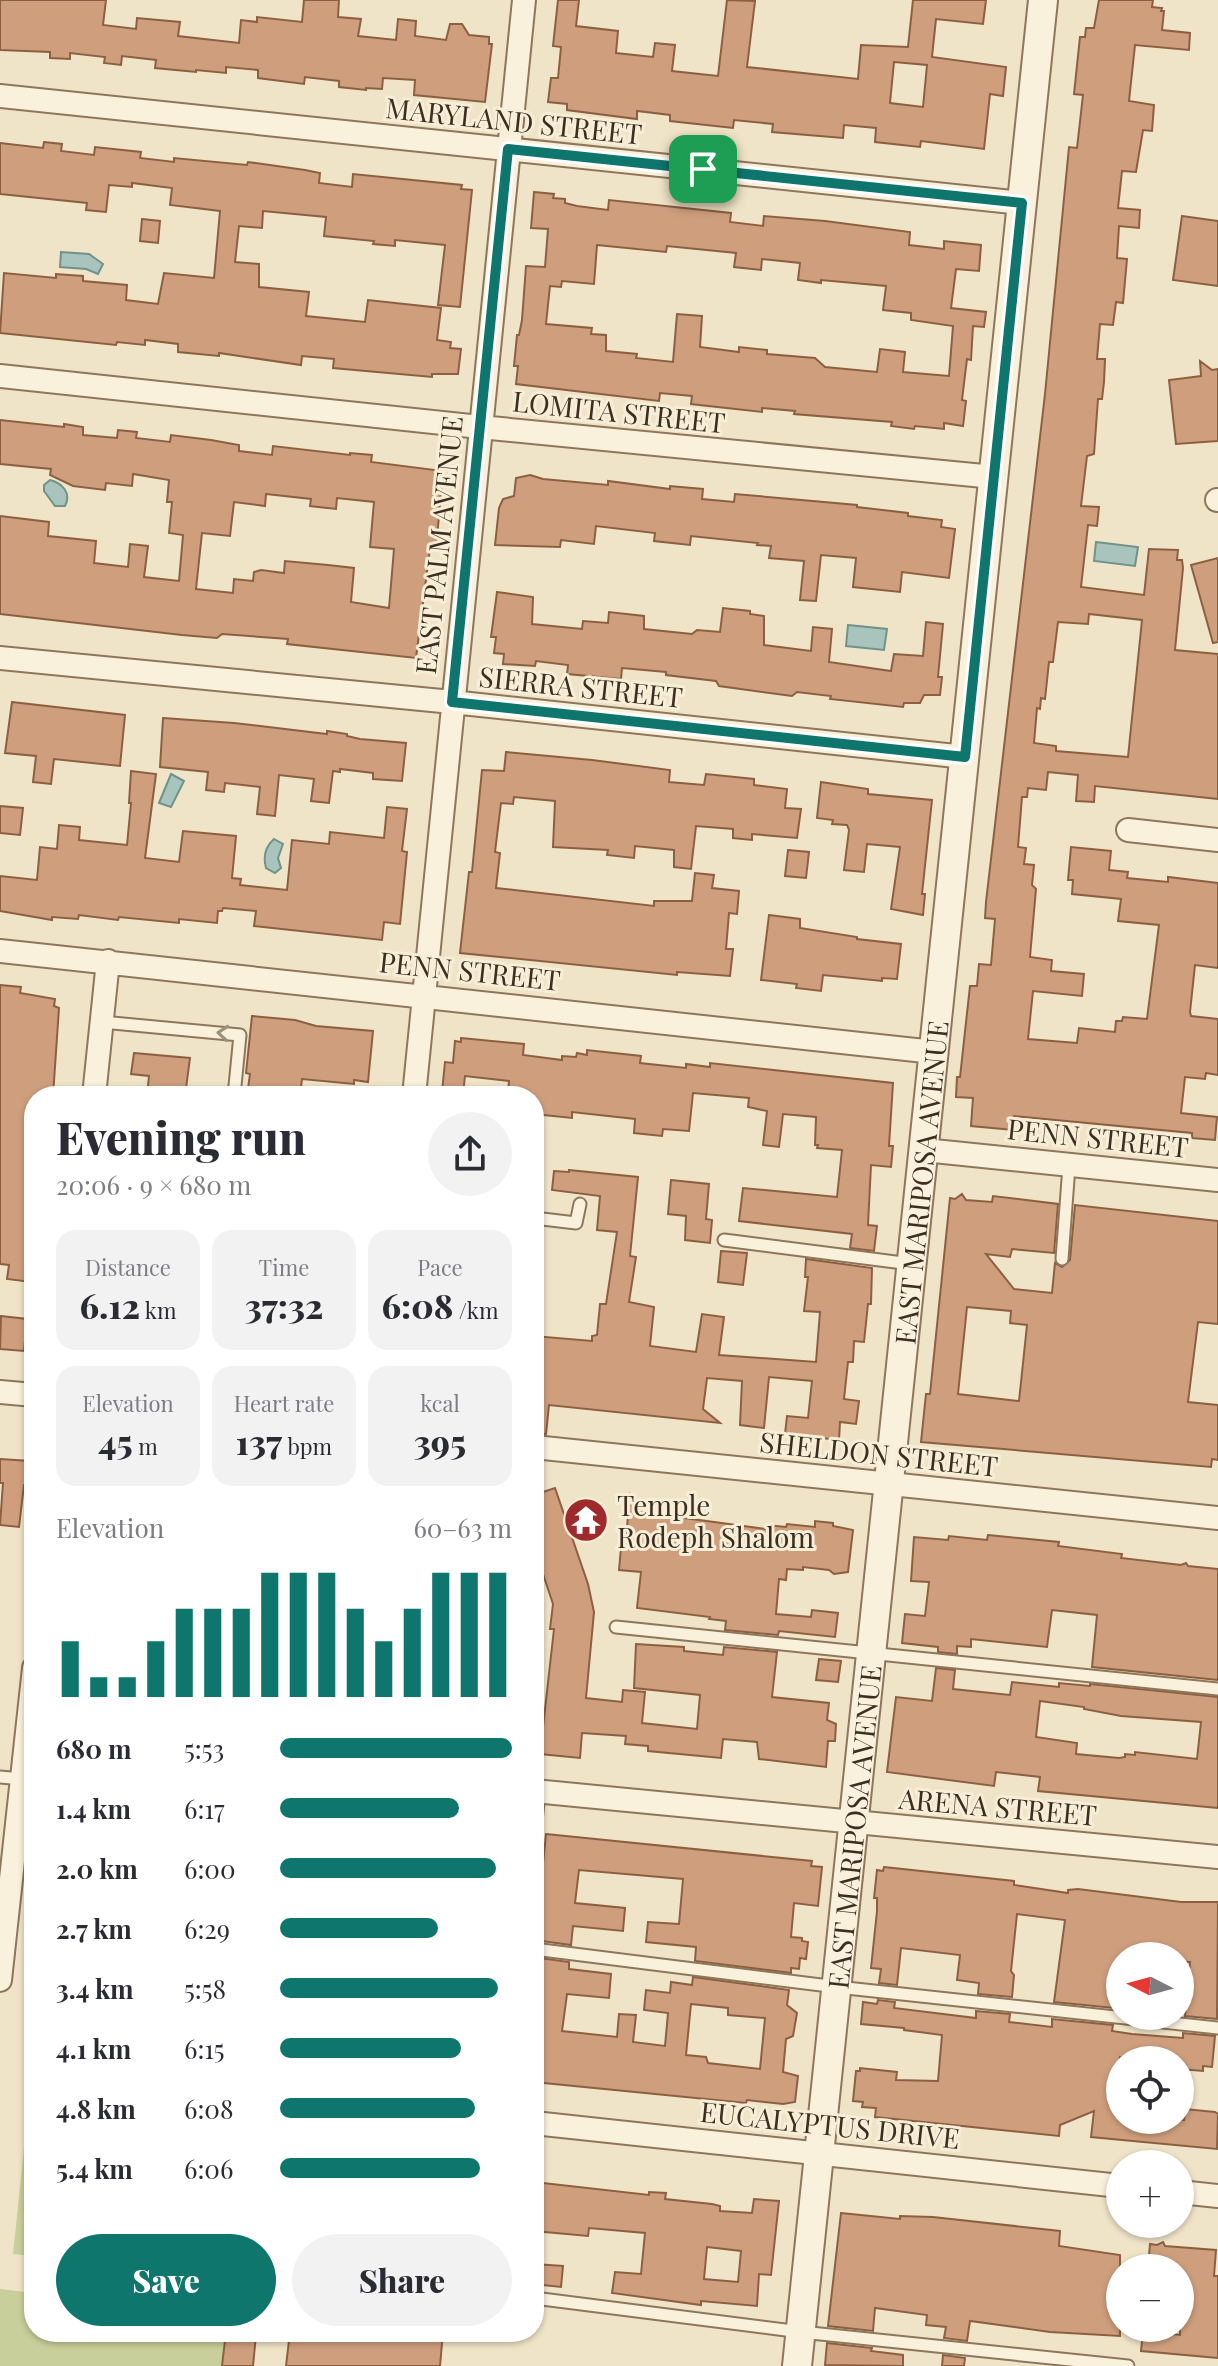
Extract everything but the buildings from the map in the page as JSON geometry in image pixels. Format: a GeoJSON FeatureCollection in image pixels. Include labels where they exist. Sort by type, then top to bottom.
{"type":"FeatureCollection","features":[{"type":"Feature","properties":{"kind":"street","name":"EAST PALM AVENUE"},"geometry":{"type":"LineString","coordinates":[[415,1086],[524,0]]}},
{"type":"Feature","properties":{"kind":"street","name":"EAST MARIPOSA AVENUE"},"geometry":{"type":"LineString","coordinates":[[797,2366],[1043,0]]}},
{"type":"Feature","properties":{"kind":"street","name":"MARYLAND STREET"},"geometry":{"type":"LineString","coordinates":[[0,96],[1022,203]]}},
{"type":"Feature","properties":{"kind":"street","name":"LOMITA STREET"},"geometry":{"type":"LineString","coordinates":[[0,376],[994,477]]}},
{"type":"Feature","properties":{"kind":"street","name":"SIERRA STREET"},"geometry":{"type":"LineString","coordinates":[[0,658],[965,757]]}},
{"type":"Feature","properties":{"kind":"street"},"geometry":{"type":"LineString","coordinates":[[1128,830],[1218,840]]}},
{"type":"Feature","properties":{"kind":"street","name":"PENN STREET"},"geometry":{"type":"LineString","coordinates":[[0,951],[934,1052]]}},
{"type":"Feature","properties":{"kind":"street"},"geometry":{"type":"LineString","coordinates":[[95,1086],[108,961]]}},
{"type":"Feature","properties":{"kind":"street","name":"PENN STREET"},"geometry":{"type":"LineString","coordinates":[[924,1150],[1218,1180]]}},
{"type":"Feature","properties":{"kind":"street"},"geometry":{"type":"LineString","coordinates":[[0,1392],[24,1394]]}},
{"type":"Feature","properties":{"kind":"street","name":"SHELDON STREET"},"geometry":{"type":"LineString","coordinates":[[544,1448],[1218,1518]]}},
{"type":"Feature","properties":{"kind":"street"},"geometry":{"type":"LineString","coordinates":[[0,1980],[11,1778],[24,1716]]}},
{"type":"Feature","properties":{"kind":"street","name":"ARENA STREET"},"geometry":{"type":"LineString","coordinates":[[544,1793],[1218,1857]]}},
{"type":"Feature","properties":{"kind":"street","name":"EUCALYPTUS DRIVE"},"geometry":{"type":"LineString","coordinates":[[544,2124],[1106,2184]]}},
{"type":"Feature","properties":{"kind":"street"},"geometry":{"type":"LineString","coordinates":[[1194,2193],[1218,2196]]}},
{"type":"Feature","properties":{"kind":"lane"},"geometry":{"type":"LineString","coordinates":[[102,1022],[240,1035],[235,1086]]}},
{"type":"Feature","properties":{"kind":"lane"},"geometry":{"type":"LineString","coordinates":[[1062,1259],[1069,1166]]}},
{"type":"Feature","properties":{"kind":"lane"},"geometry":{"type":"LineString","coordinates":[[544,1219],[576,1223],[580,1204]]}},
{"type":"Feature","properties":{"kind":"lane"},"geometry":{"type":"LineString","coordinates":[[724,1240],[912,1264]]}},
{"type":"Feature","properties":{"kind":"lane"},"geometry":{"type":"LineString","coordinates":[[616,1627],[1218,1689]]}},
{"type":"Feature","properties":{"kind":"lane"},"geometry":{"type":"LineString","coordinates":[[544,1950],[837,1987],[1218,2028]]}},
{"type":"Feature","properties":{"kind":"lane"},"geometry":{"type":"LineString","coordinates":[[544,2299],[801,2332],[1128,2366]]}},
{"type":"Feature","properties":{"kind":"green space"},"geometry":{"type":"Polygon","coordinates":[[[24,2148],[24,2255],[13,2254],[24,2148]]]}},
{"type":"Feature","properties":{"kind":"green space"},"geometry":{"type":"Polygon","coordinates":[[[0,2289],[24,2292],[24,2342],[227,2342],[224,2366],[0,2366],[0,2289]]]}},
{"type":"Feature","properties":{"kind":"water"},"geometry":{"type":"Polygon","coordinates":[[[61,252],[89,254],[103,264],[98,274],[86,269],[60,267],[61,252]]]}},
{"type":"Feature","properties":{"kind":"water"},"geometry":{"type":"Polygon","coordinates":[[[50,480],[65,489],[65,506],[55,506],[44,491],[44,485],[50,480]]]}},
{"type":"Feature","properties":{"kind":"water"},"geometry":{"type":"Polygon","coordinates":[[[1096,542],[1138,547],[1135,566],[1094,561],[1096,542]]]}},
{"type":"Feature","properties":{"kind":"water"},"geometry":{"type":"Polygon","coordinates":[[[848,625],[887,629],[884,650],[846,646],[848,625]]]}},
{"type":"Feature","properties":{"kind":"water"},"geometry":{"type":"Polygon","coordinates":[[[171,774],[184,781],[171,807],[159,803],[171,774]]]}},
{"type":"Feature","properties":{"kind":"water"},"geometry":{"type":"Polygon","coordinates":[[[274,839],[283,844],[278,858],[281,868],[275,873],[266,868],[265,860],[267,849],[274,839]]]}},
{"type":"Feature","properties":{"kind":"place","name":"Temple Rodeph Shalom"},"geometry":{"type":"Point","coordinates":[586,1520]}},
{"type":"Feature","properties":{"kind":"route"},"geometry":{"type":"LineString","coordinates":[[508,149],[703,169],[1022,203],[965,757],[452,702],[508,149]]}}]}
